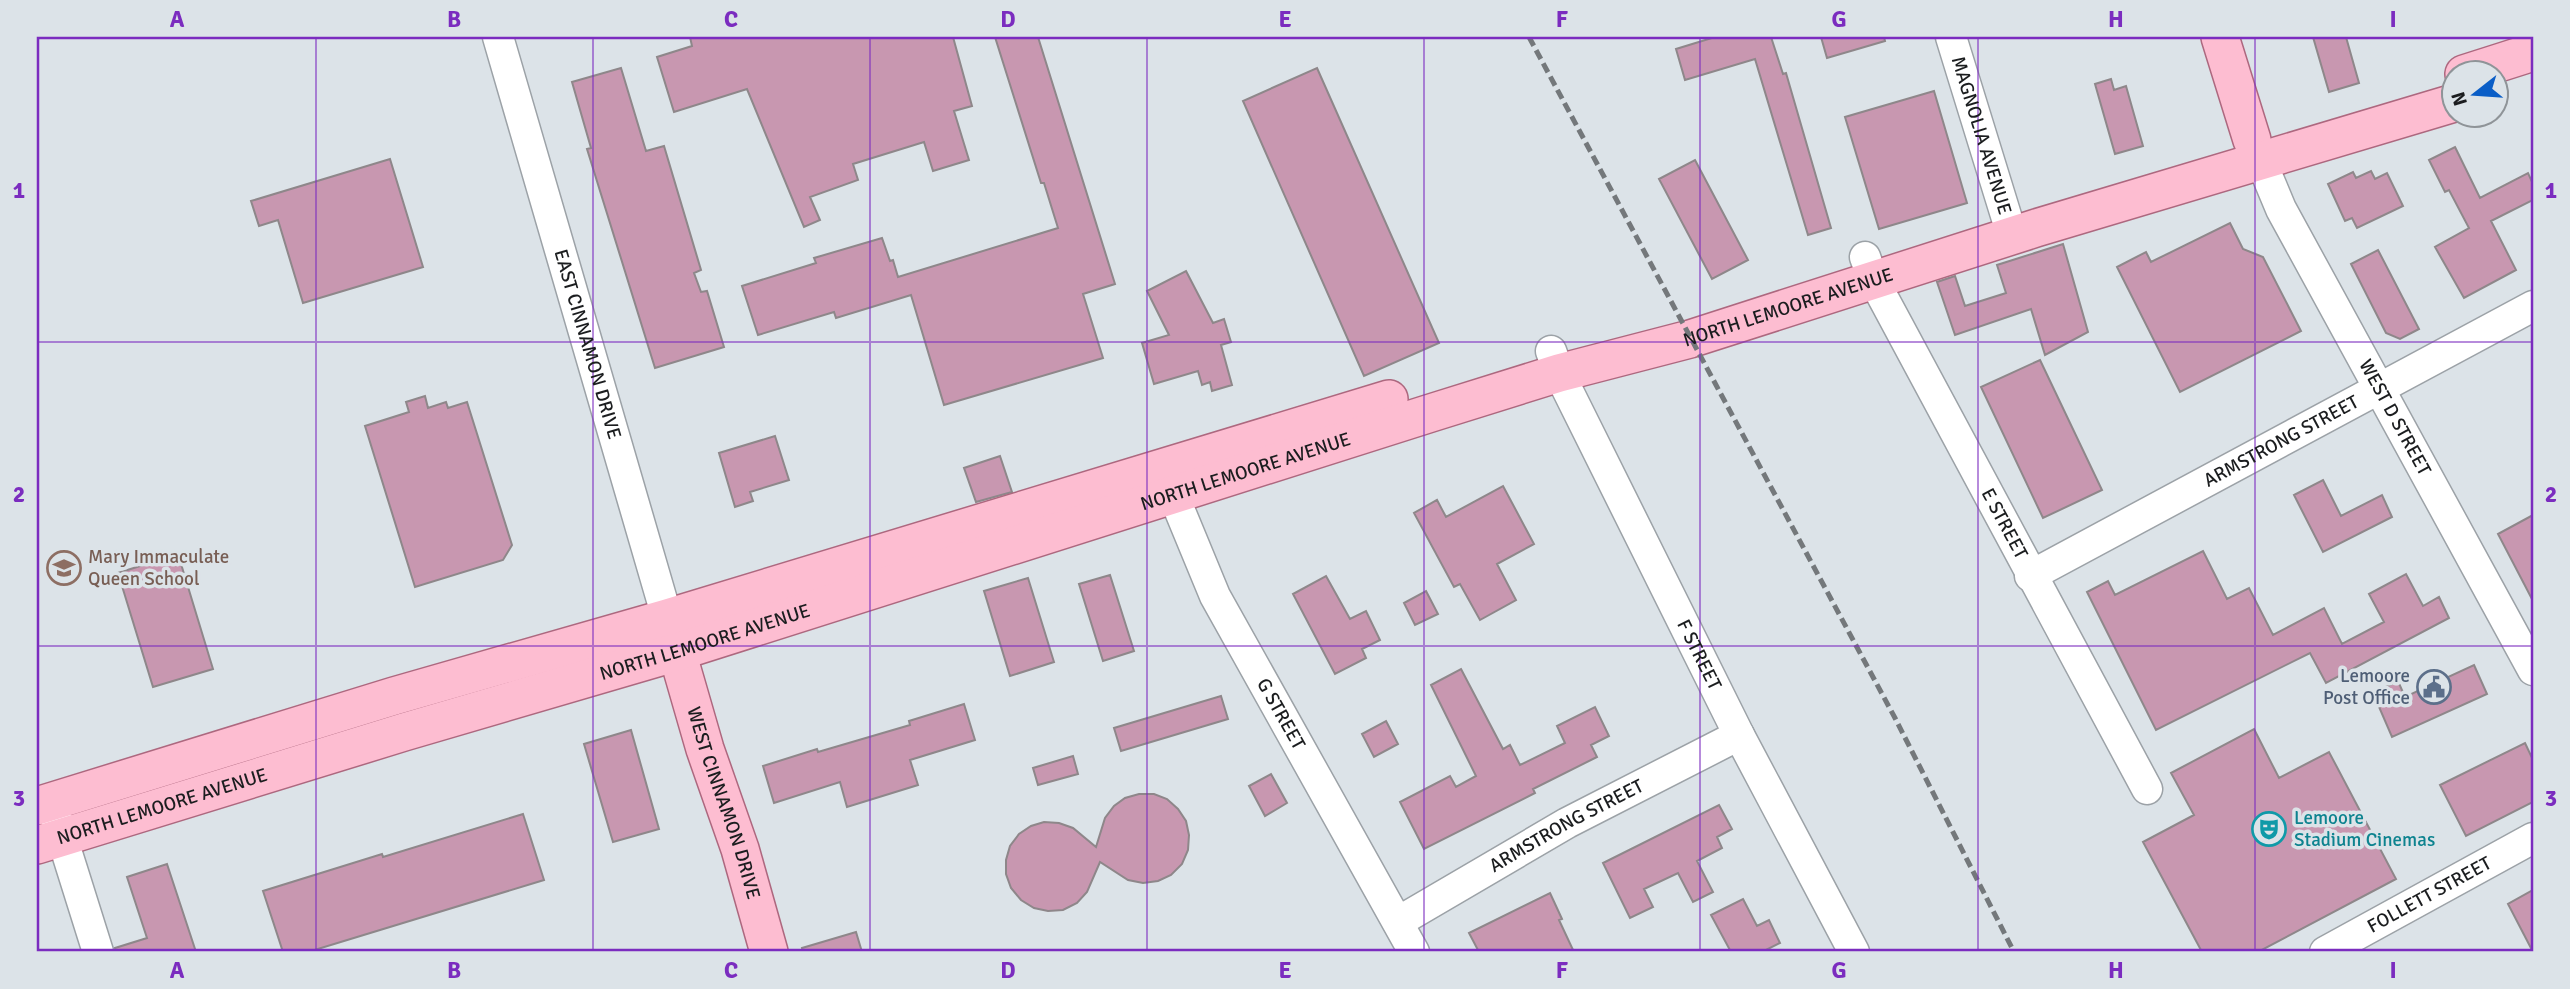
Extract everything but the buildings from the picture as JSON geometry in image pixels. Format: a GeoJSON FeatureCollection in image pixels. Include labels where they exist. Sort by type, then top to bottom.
{"type":"FeatureCollection","features":[{"type":"Feature","properties":{"kind":"main road"},"geometry":{"type":"LineString","coordinates":[[2220,37],[2256,150]]}},
{"type":"Feature","properties":{"kind":"main road"},"geometry":{"type":"LineString","coordinates":[[2508,60],[2533,52]]}},
{"type":"Feature","properties":{"kind":"main road"},"geometry":{"type":"LineString","coordinates":[[2510,86],[2533,79]]}},
{"type":"Feature","properties":{"kind":"main road","name":"NORTH LEMOORE AVENUE"},"geometry":{"type":"LineString","coordinates":[[2256,150],[2440,82]]}},
{"type":"Feature","properties":{"kind":"main road","name":"NORTH LEMOORE AVENUE"},"geometry":{"type":"LineString","coordinates":[[49,841],[404,732],[672,635],[1555,362],[1690,339],[1869,268],[2008,224],[2256,150],[2440,107]]}},
{"type":"Feature","properties":{"kind":"main road","name":"NORTH LEMOORE AVENUE"},"geometry":{"type":"LineString","coordinates":[[44,804],[394,696],[672,635]]}},
{"type":"Feature","properties":{"kind":"main road","name":"WEST CINNAMON DRIVE"},"geometry":{"type":"LineString","coordinates":[[672,635],[705,749],[740,849],[769,952]]}},
{"type":"Feature","properties":{"kind":"street","name":"EAST CINNAMON DRIVE"},"geometry":{"type":"LineString","coordinates":[[498,37],[672,635]]}},
{"type":"Feature","properties":{"kind":"street","name":"MAGNOLIA AVENUE"},"geometry":{"type":"LineString","coordinates":[[1951,37],[2008,224]]}},
{"type":"Feature","properties":{"kind":"street","name":"WEST D STREET"},"geometry":{"type":"LineString","coordinates":[[2256,150],[2281,209],[2533,670]]}},
{"type":"Feature","properties":{"kind":"street","name":"E STREET"},"geometry":{"type":"LineString","coordinates":[[1869,268],[2030,576],[2147,789]]}},
{"type":"Feature","properties":{"kind":"street","name":"ARMSTRONG STREET"},"geometry":{"type":"LineString","coordinates":[[2030,576],[2533,306]]}},
{"type":"Feature","properties":{"kind":"street","name":"F STREET"},"geometry":{"type":"LineString","coordinates":[[1555,362],[1739,735],[1854,952]]}},
{"type":"Feature","properties":{"kind":"street","name":"G STREET"},"geometry":{"type":"LineString","coordinates":[[1167,482],[1215,596],[1414,952]]}},
{"type":"Feature","properties":{"kind":"street","name":"ARMSTRONG STREET"},"geometry":{"type":"LineString","coordinates":[[1398,922],[1567,823],[1739,735]]}},
{"type":"Feature","properties":{"kind":"street"},"geometry":{"type":"LineString","coordinates":[[44,804],[49,841],[98,952]]}},
{"type":"Feature","properties":{"kind":"street","name":"FOLLETT STREET"},"geometry":{"type":"LineString","coordinates":[[2325,952],[2533,838]]}},
{"type":"Feature","properties":{"kind":"railway"},"geometry":{"type":"LineString","coordinates":[[1529,37],[1895,718],[2014,952]]}},
{"type":"Feature","properties":{"kind":"place","name":"Mary Immaculate Queen School"},"geometry":{"type":"Point","coordinates":[64,568]}},
{"type":"Feature","properties":{"kind":"place","name":"Lemoore Post Office"},"geometry":{"type":"Point","coordinates":[2434,687]}},
{"type":"Feature","properties":{"kind":"place","name":"Lemoore Stadium Cinemas"},"geometry":{"type":"Point","coordinates":[2269,829]}}]}
